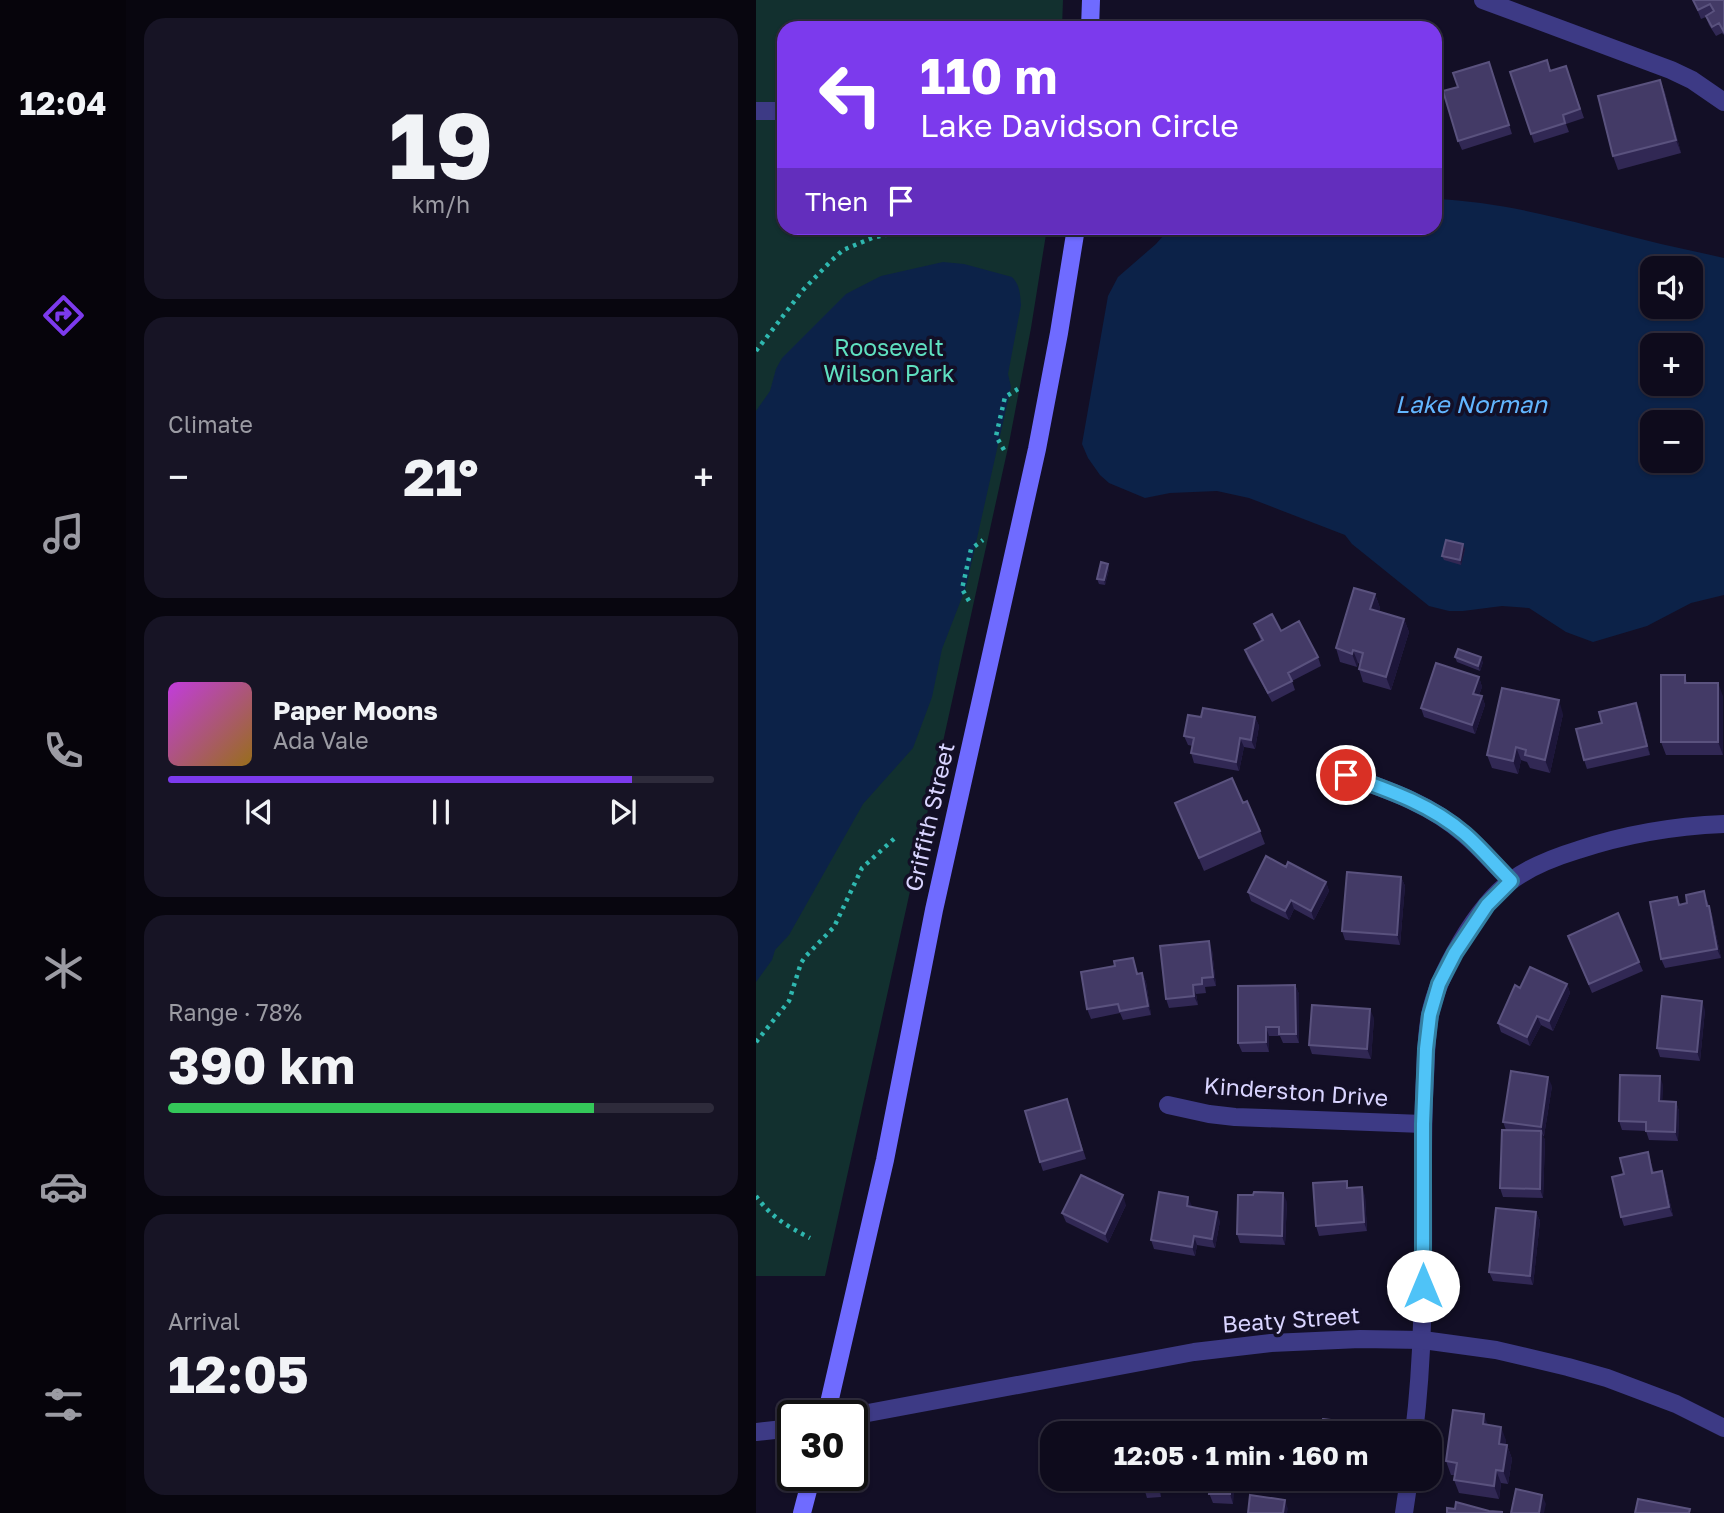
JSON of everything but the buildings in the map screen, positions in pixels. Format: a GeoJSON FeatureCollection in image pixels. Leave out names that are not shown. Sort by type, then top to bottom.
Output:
{"type":"FeatureCollection","features":[{"type":"Feature","properties":{"kind":"main road"},"geometry":{"type":"LineString","coordinates":[[1090,21],[1091,0]]}},
{"type":"Feature","properties":{"kind":"main road","name":"Griffith Street"},"geometry":{"type":"LineString","coordinates":[[830,1400],[885,1160],[934,909],[1037,449],[1075,235]]}},
{"type":"Feature","properties":{"kind":"main road"},"geometry":{"type":"LineString","coordinates":[[802,1513],[808,1491]]}},
{"type":"Feature","properties":{"kind":"street"},"geometry":{"type":"LineString","coordinates":[[1483,0],[1671,70],[1692,80],[1724,102]]}},
{"type":"Feature","properties":{"kind":"street"},"geometry":{"type":"LineString","coordinates":[[756,111],[777,111]]}},
{"type":"Feature","properties":{"kind":"street"},"geometry":{"type":"LineString","coordinates":[[1346,775],[1413,800],[1440,815],[1465,834],[1511,881]]}},
{"type":"Feature","properties":{"kind":"street"},"geometry":{"type":"LineString","coordinates":[[1416,1421],[1423,1340],[1423,1124],[1426,1049],[1430,1015],[1439,984],[1455,953],[1487,905],[1511,881],[1535,867],[1610,839],[1649,831],[1724,824]]}},
{"type":"Feature","properties":{"kind":"street","name":"Kinderston Drive"},"geometry":{"type":"LineString","coordinates":[[1168,1105],[1235,1117],[1423,1124]]}},
{"type":"Feature","properties":{"kind":"street","name":"Beaty Street"},"geometry":{"type":"LineString","coordinates":[[868,1413],[1194,1352],[1284,1342],[1423,1340],[1496,1350],[1607,1378],[1676,1404],[1724,1428]]}},
{"type":"Feature","properties":{"kind":"street"},"geometry":{"type":"LineString","coordinates":[[756,1432],[777,1430]]}},
{"type":"Feature","properties":{"kind":"street"},"geometry":{"type":"LineString","coordinates":[[1404,1513],[1407,1491]]}},
{"type":"Feature","properties":{"kind":"path"},"geometry":{"type":"LineString","coordinates":[[756,351],[803,290],[843,250],[885,235]]}},
{"type":"Feature","properties":{"kind":"path"},"geometry":{"type":"LineString","coordinates":[[1004,450],[996,436],[1005,397],[1017,389]]}},
{"type":"Feature","properties":{"kind":"path"},"geometry":{"type":"LineString","coordinates":[[969,601],[962,589],[971,550],[983,540]]}},
{"type":"Feature","properties":{"kind":"path"},"geometry":{"type":"LineString","coordinates":[[756,1042],[789,1001],[801,963],[834,927],[862,868],[896,837]]}},
{"type":"Feature","properties":{"kind":"path"},"geometry":{"type":"LineString","coordinates":[[756,1196],[782,1224],[810,1238]]}},
{"type":"Feature","properties":{"kind":"green space","name":"Roosevelt Wilson Park"},"geometry":{"type":"Polygon","coordinates":[[[756,0],[1063,0],[1062,21],[777,21],[777,235],[1046,235],[1009,443],[825,1276],[756,1276],[756,0]]]}},
{"type":"Feature","properties":{"kind":"water","name":"Lake Norman"},"geometry":{"type":"Polygon","coordinates":[[[1442,199],[1492,205],[1549,216],[1724,258],[1724,595],[1691,603],[1647,626],[1593,642],[1566,632],[1529,608],[1502,606],[1449,611],[1429,606],[1352,544],[1345,535],[1249,498],[1217,491],[1170,493],[1145,498],[1109,483],[1088,458],[1082,444],[1108,296],[1118,277],[1164,235],[1442,235],[1442,199]]]}},
{"type":"Feature","properties":{"kind":"water"},"geometry":{"type":"Polygon","coordinates":[[[943,262],[964,264],[1012,277],[1018,286],[1021,305],[1008,374],[1011,387],[966,587],[942,649],[932,697],[913,748],[863,804],[789,935],[775,950],[772,960],[756,982],[756,411],[770,391],[782,358],[846,294],[881,276],[943,262]]]}},
{"type":"Feature","properties":{"kind":"route"},"geometry":{"type":"LineString","coordinates":[[1346,775],[1413,800],[1440,815],[1465,834],[1511,881],[1487,905],[1455,953],[1439,984],[1430,1015],[1423,1124],[1423,1286]]}}]}
